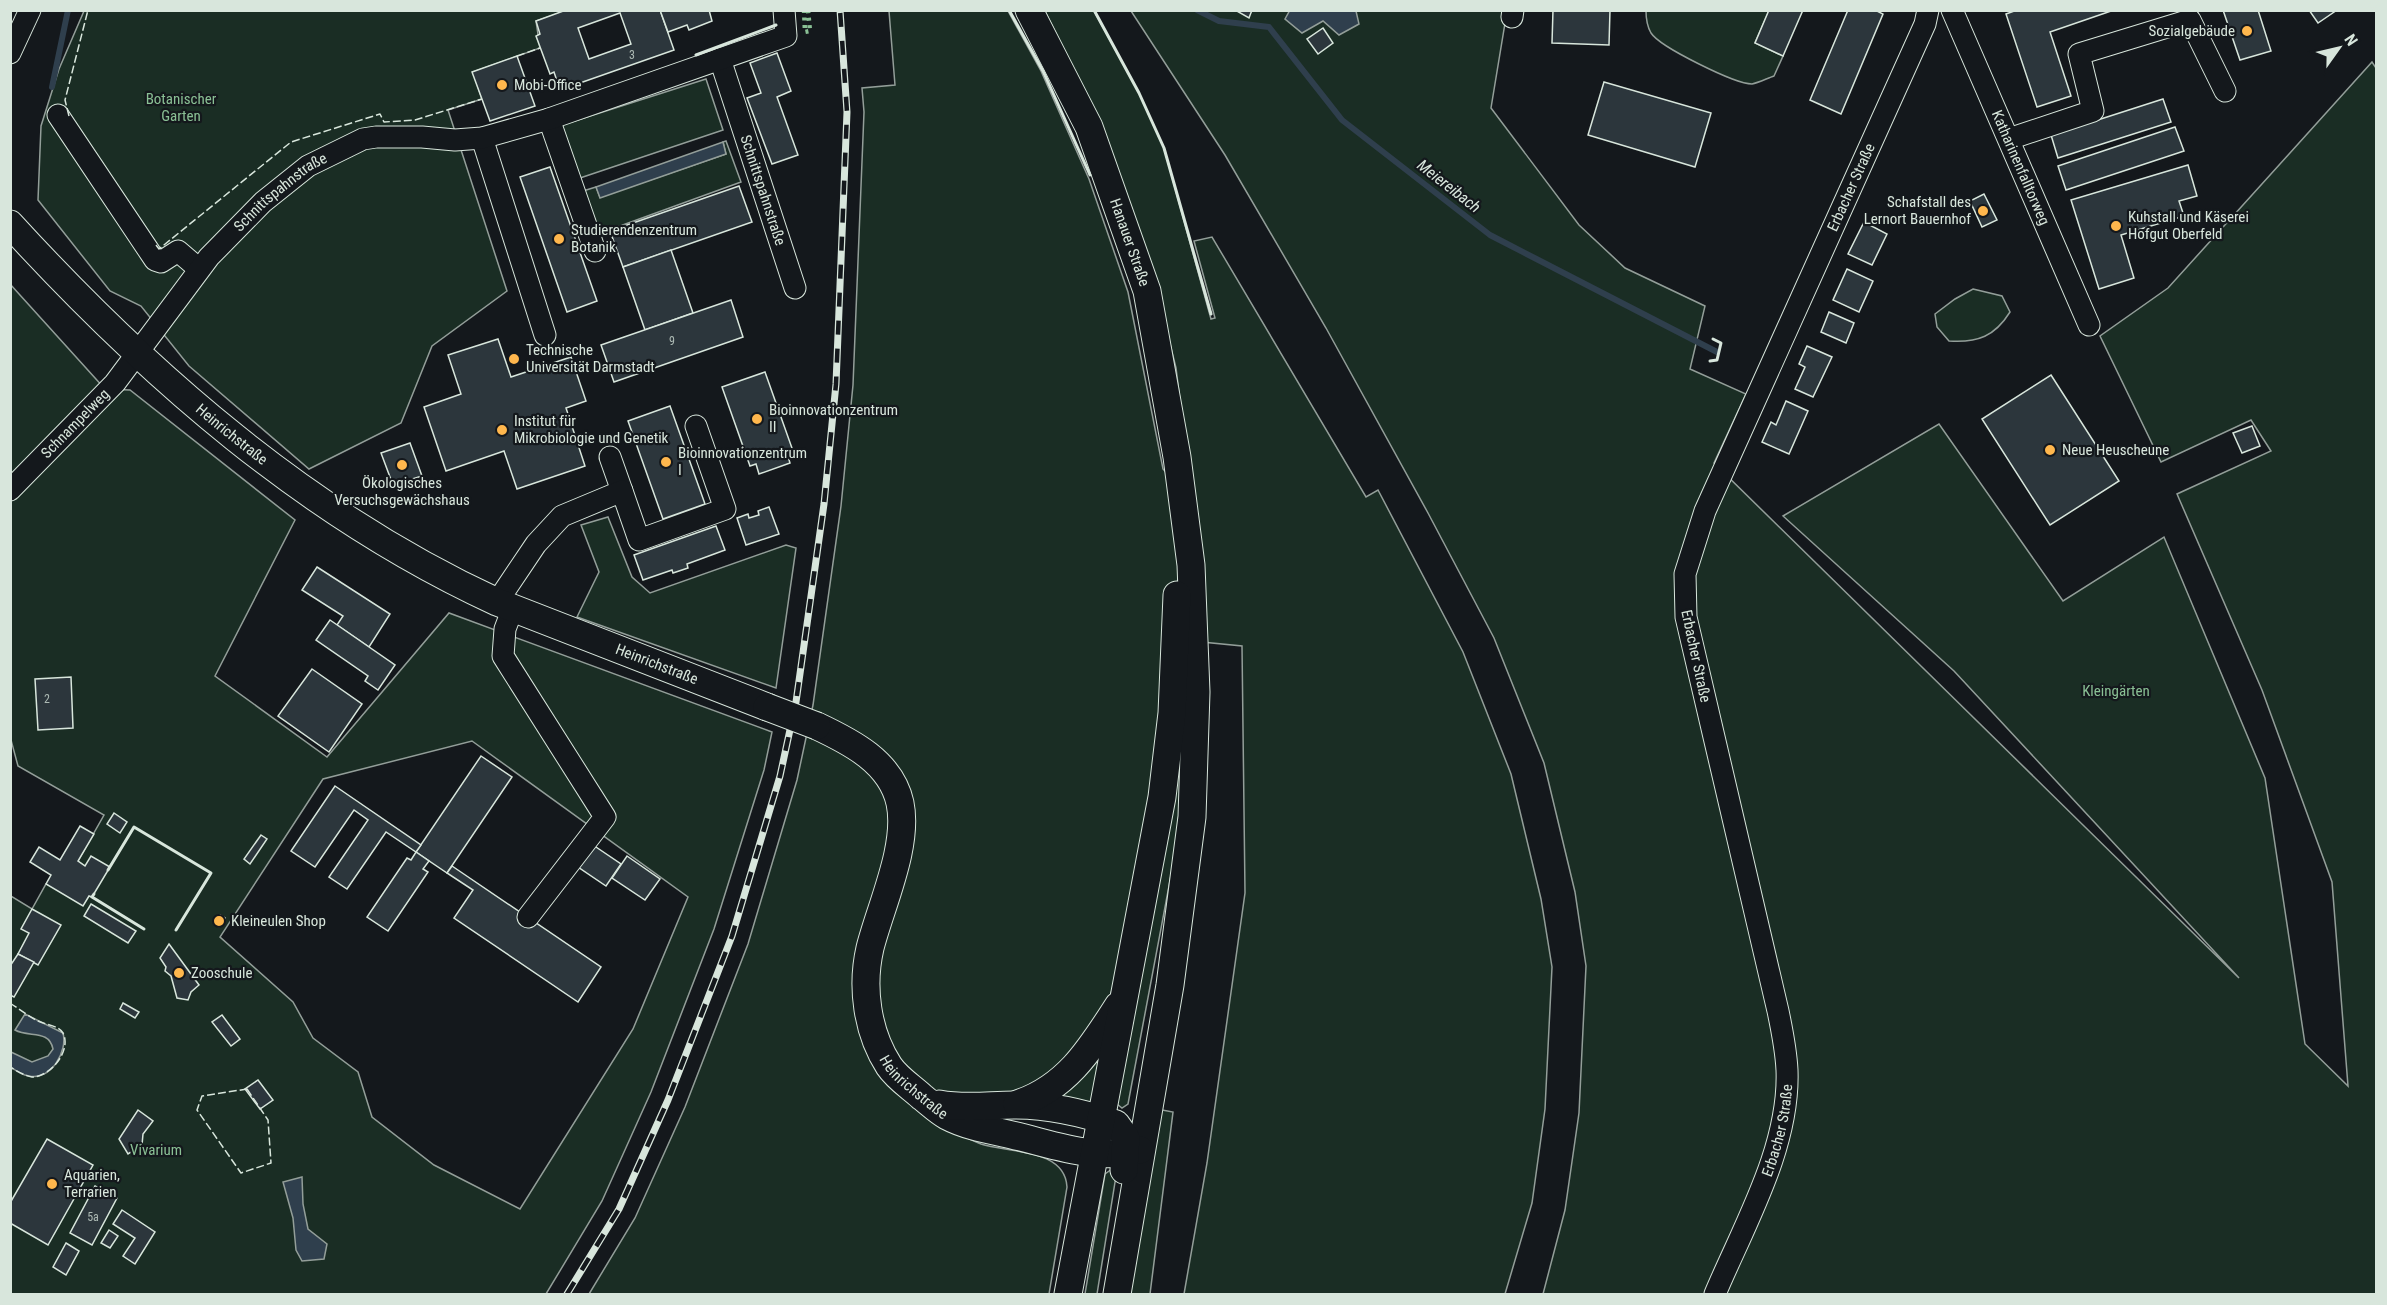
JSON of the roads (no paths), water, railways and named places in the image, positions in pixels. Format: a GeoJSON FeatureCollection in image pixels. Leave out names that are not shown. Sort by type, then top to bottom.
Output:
{"type":"FeatureCollection","features":[{"type":"Feature","properties":{"kind":"main road","name":"Hanauer Straße"},"geometry":{"type":"LineString","coordinates":[[1029,10],[1089,127],[1147,291],[1181,489]]}},
{"type":"Feature","properties":{"kind":"main road","name":"Heinrichstraße"},"geometry":{"type":"LineString","coordinates":[[10,224],[137,355],[323,504],[429,567],[505,605],[817,726],[843,738],[875,760],[895,788],[900,802],[900,843],[867,962],[866,997],[875,1038],[890,1067],[939,1111],[962,1123],[1094,1155],[1133,1152]]}},
{"type":"Feature","properties":{"kind":"main road"},"geometry":{"type":"LineString","coordinates":[[1068,1294],[1162,796],[1172,713],[1181,489]]}},
{"type":"Feature","properties":{"kind":"main road"},"geometry":{"type":"LineString","coordinates":[[1103,1294],[1172,974],[1192,817],[1196,702],[1195,633],[1191,565],[1181,489]]}},
{"type":"Feature","properties":{"kind":"main road"},"geometry":{"type":"LineString","coordinates":[[1015,1105],[1050,1090],[1076,1068],[1120,1003],[1128,980]]}},
{"type":"Feature","properties":{"kind":"main road"},"geometry":{"type":"LineString","coordinates":[[922,1096],[948,1106],[972,1108],[1015,1105],[1049,1108],[1116,1124],[1133,1152],[1117,1294]]}},
{"type":"Feature","properties":{"kind":"street"},"geometry":{"type":"LineString","coordinates":[[11,50],[30,10]]}},
{"type":"Feature","properties":{"kind":"street","name":"Schnittspahnstraße"},"geometry":{"type":"LineString","coordinates":[[137,355],[199,269],[263,202],[308,166],[363,139],[396,136],[455,140],[482,138],[549,119],[786,36],[784,10]]}},
{"type":"Feature","properties":{"kind":"street","name":"Erbacher Straße"},"geometry":{"type":"LineString","coordinates":[[1715,1294],[1773,1152],[1786,1098],[1787,1070],[1778,1011],[1686,617],[1685,574],[1715,485],[1925,24],[1928,10]]}},
{"type":"Feature","properties":{"kind":"street","name":"Katharinenfalltorweg"},"geometry":{"type":"LineString","coordinates":[[1952,10],[2089,325]]}},
{"type":"Feature","properties":{"kind":"street"},"geometry":{"type":"LineString","coordinates":[[2009,139],[2093,111],[2079,54],[2190,20],[2225,91]]}},
{"type":"Feature","properties":{"kind":"street","name":"Schnittspahnstraße"},"geometry":{"type":"LineString","coordinates":[[720,59],[795,288]]}},
{"type":"Feature","properties":{"kind":"street"},"geometry":{"type":"LineString","coordinates":[[58,116],[155,260],[161,262],[178,251],[199,269]]}},
{"type":"Feature","properties":{"kind":"street"},"geometry":{"type":"LineString","coordinates":[[549,119],[595,251]]}},
{"type":"Feature","properties":{"kind":"street"},"geometry":{"type":"LineString","coordinates":[[482,138],[545,335]]}},
{"type":"Feature","properties":{"kind":"street","name":"Schnampelweg"},"geometry":{"type":"LineString","coordinates":[[10,490],[115,383],[137,355]]}},
{"type":"Feature","properties":{"kind":"street"},"geometry":{"type":"LineString","coordinates":[[610,457],[639,540],[725,508],[696,426]]}},
{"type":"Feature","properties":{"kind":"street"},"geometry":{"type":"LineString","coordinates":[[528,917],[604,817],[503,656],[505,605],[536,544],[562,516],[622,491]]}},
{"type":"Feature","properties":{"kind":"water"},"geometry":{"type":"Polygon","coordinates":[[[1290,10],[1356,11],[1359,24],[1339,35],[1323,21],[1302,33],[1285,19],[1290,10]]]}},
{"type":"Feature","properties":{"kind":"water"},"geometry":{"type":"Polygon","coordinates":[[[723,142],[726,154],[600,198],[596,187],[723,142]]]}},
{"type":"Feature","properties":{"kind":"water"},"geometry":{"type":"Polygon","coordinates":[[[25,1014],[63,1033],[63,1048],[56,1063],[44,1074],[37,1076],[24,1075],[11,1067],[11,1052],[32,1062],[48,1056],[53,1049],[51,1043],[43,1036],[15,1030],[25,1014]]]}},
{"type":"Feature","properties":{"kind":"water"},"geometry":{"type":"Polygon","coordinates":[[[302,1177],[303,1204],[308,1229],[327,1244],[324,1259],[302,1261],[296,1250],[293,1218],[283,1182],[302,1177]]]}},
{"type":"Feature","properties":{"kind":"waterway"},"geometry":{"type":"LineString","coordinates":[[52,87],[68,10]]}},
{"type":"Feature","properties":{"kind":"waterway","name":"Meiereibach"},"geometry":{"type":"LineString","coordinates":[[1197,10],[1219,21],[1269,27],[1342,120],[1490,235],[1717,352]]}},
{"type":"Feature","properties":{"kind":"railway"},"geometry":{"type":"LineString","coordinates":[[567,1294],[619,1209],[668,1100],[732,936],[780,776],[796,702],[824,504],[836,384],[847,112],[840,10]]}},
{"type":"Feature","properties":{"kind":"place","name":"Sozialgebäude"},"geometry":{"type":"Point","coordinates":[2247,31]}},
{"type":"Feature","properties":{"kind":"place","name":"Mobi-Office"},"geometry":{"type":"Point","coordinates":[502,85]}},
{"type":"Feature","properties":{"kind":"place","name":"Schafstall des Lernort Bauernhof"},"geometry":{"type":"Point","coordinates":[1983,211]}},
{"type":"Feature","properties":{"kind":"place","name":"Kuhstall und Käserei Hofgut Oberfeld"},"geometry":{"type":"Point","coordinates":[2116,226]}},
{"type":"Feature","properties":{"kind":"place","name":"Studierendenzentrum Botanik"},"geometry":{"type":"Point","coordinates":[559,239]}},
{"type":"Feature","properties":{"kind":"place","name":"Technische Universität Darmstadt"},"geometry":{"type":"Point","coordinates":[514,359]}},
{"type":"Feature","properties":{"kind":"place","name":"Bioinnovationzentrum II"},"geometry":{"type":"Point","coordinates":[757,419]}},
{"type":"Feature","properties":{"kind":"place","name":"Institut für Mikrobiologie und Genetik"},"geometry":{"type":"Point","coordinates":[502,430]}},
{"type":"Feature","properties":{"kind":"place","name":"Neue Heuscheune"},"geometry":{"type":"Point","coordinates":[2050,450]}},
{"type":"Feature","properties":{"kind":"place","name":"Bioinnovationzentrum I"},"geometry":{"type":"Point","coordinates":[666,462]}},
{"type":"Feature","properties":{"kind":"place","name":"Ökologisches Versuchsgewächshaus"},"geometry":{"type":"Point","coordinates":[402,465]}},
{"type":"Feature","properties":{"kind":"place","name":"Kleineulen Shop"},"geometry":{"type":"Point","coordinates":[219,921]}},
{"type":"Feature","properties":{"kind":"place","name":"Zooschule"},"geometry":{"type":"Point","coordinates":[179,973]}},
{"type":"Feature","properties":{"kind":"place","name":"Aquarien, Terrarien"},"geometry":{"type":"Point","coordinates":[52,1184]}},
{"type":"Feature","properties":{"kind":"park label","name":"Botanischer Garten"},"geometry":{"type":"Point","coordinates":[181,108]}},
{"type":"Feature","properties":{"kind":"park label","name":"Kleingärten"},"geometry":{"type":"Point","coordinates":[2116,691]}},
{"type":"Feature","properties":{"kind":"park label","name":"Vivarium"},"geometry":{"type":"Point","coordinates":[156,1150]}}]}
